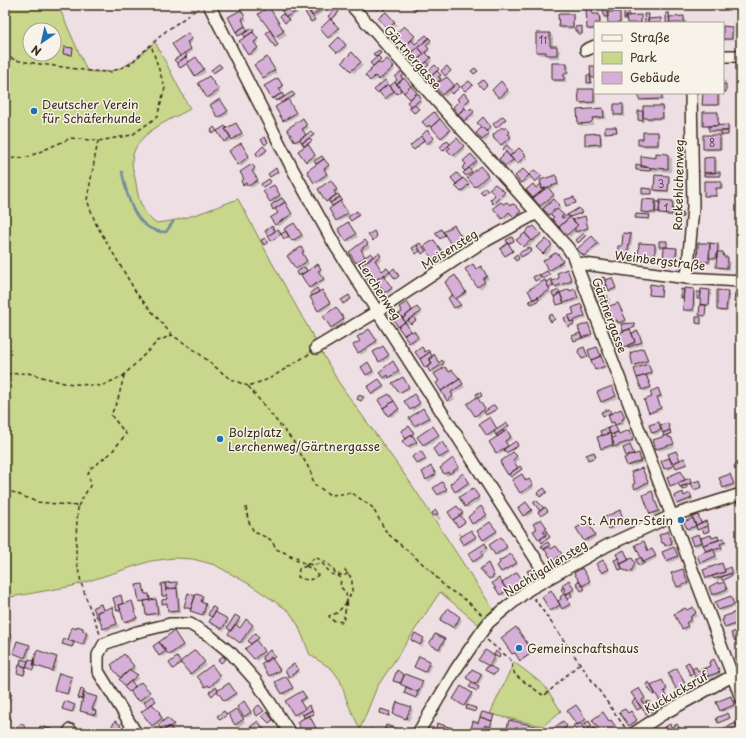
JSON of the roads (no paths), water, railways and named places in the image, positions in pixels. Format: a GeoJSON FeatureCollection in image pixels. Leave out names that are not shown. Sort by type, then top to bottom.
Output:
{"type":"FeatureCollection","features":[{"type":"Feature","properties":{"kind":"street","name":"Lerchenweg"},"geometry":{"type":"LineString","coordinates":[[209,5],[293,170],[336,247],[548,578]]}},
{"type":"Feature","properties":{"kind":"street","name":"Gärtnergasse"},"geometry":{"type":"LineString","coordinates":[[350,5],[568,248],[577,263],[671,516],[741,698]]}},
{"type":"Feature","properties":{"kind":"street"},"geometry":{"type":"LineString","coordinates":[[724,56],[741,56]]}},
{"type":"Feature","properties":{"kind":"street","name":"Rotkehlchenweg"},"geometry":{"type":"LineString","coordinates":[[687,278],[693,207],[691,94]]}},
{"type":"Feature","properties":{"kind":"street","name":"Meisensteg"},"geometry":{"type":"LineString","coordinates":[[316,348],[378,311],[478,245],[537,213]]}},
{"type":"Feature","properties":{"kind":"street","name":"Weinbergstraße"},"geometry":{"type":"LineString","coordinates":[[577,263],[687,278],[741,281]]}},
{"type":"Feature","properties":{"kind":"street","name":"Nachtigallensteg"},"geometry":{"type":"LineString","coordinates":[[418,733],[456,669],[489,622],[528,590],[608,545],[671,516],[741,494]]}},
{"type":"Feature","properties":{"kind":"street"},"geometry":{"type":"LineString","coordinates":[[136,733],[98,671],[98,655],[104,644],[137,632],[170,624],[190,624],[210,636],[232,654],[256,681],[290,733]]}},
{"type":"Feature","properties":{"kind":"street","name":"Kuckucksruf"},"geometry":{"type":"LineString","coordinates":[[634,733],[663,714],[732,676]]}},
{"type":"Feature","properties":{"kind":"waterway"},"geometry":{"type":"LineString","coordinates":[[122,172],[130,202],[140,220],[155,230],[166,232],[173,222]]}},
{"type":"Feature","properties":{"kind":"place","name":"Deutscher Verein für Schäferhunde"},"geometry":{"type":"Point","coordinates":[34,111]}},
{"type":"Feature","properties":{"kind":"place","name":"Bolzplatz Lerchenweg/Gärtnergasse"},"geometry":{"type":"Point","coordinates":[220,439]}},
{"type":"Feature","properties":{"kind":"place","name":"St. Annen-Stein"},"geometry":{"type":"Point","coordinates":[681,520]}},
{"type":"Feature","properties":{"kind":"place","name":"Gemeinschaftshaus"},"geometry":{"type":"Point","coordinates":[519,648]}}]}
